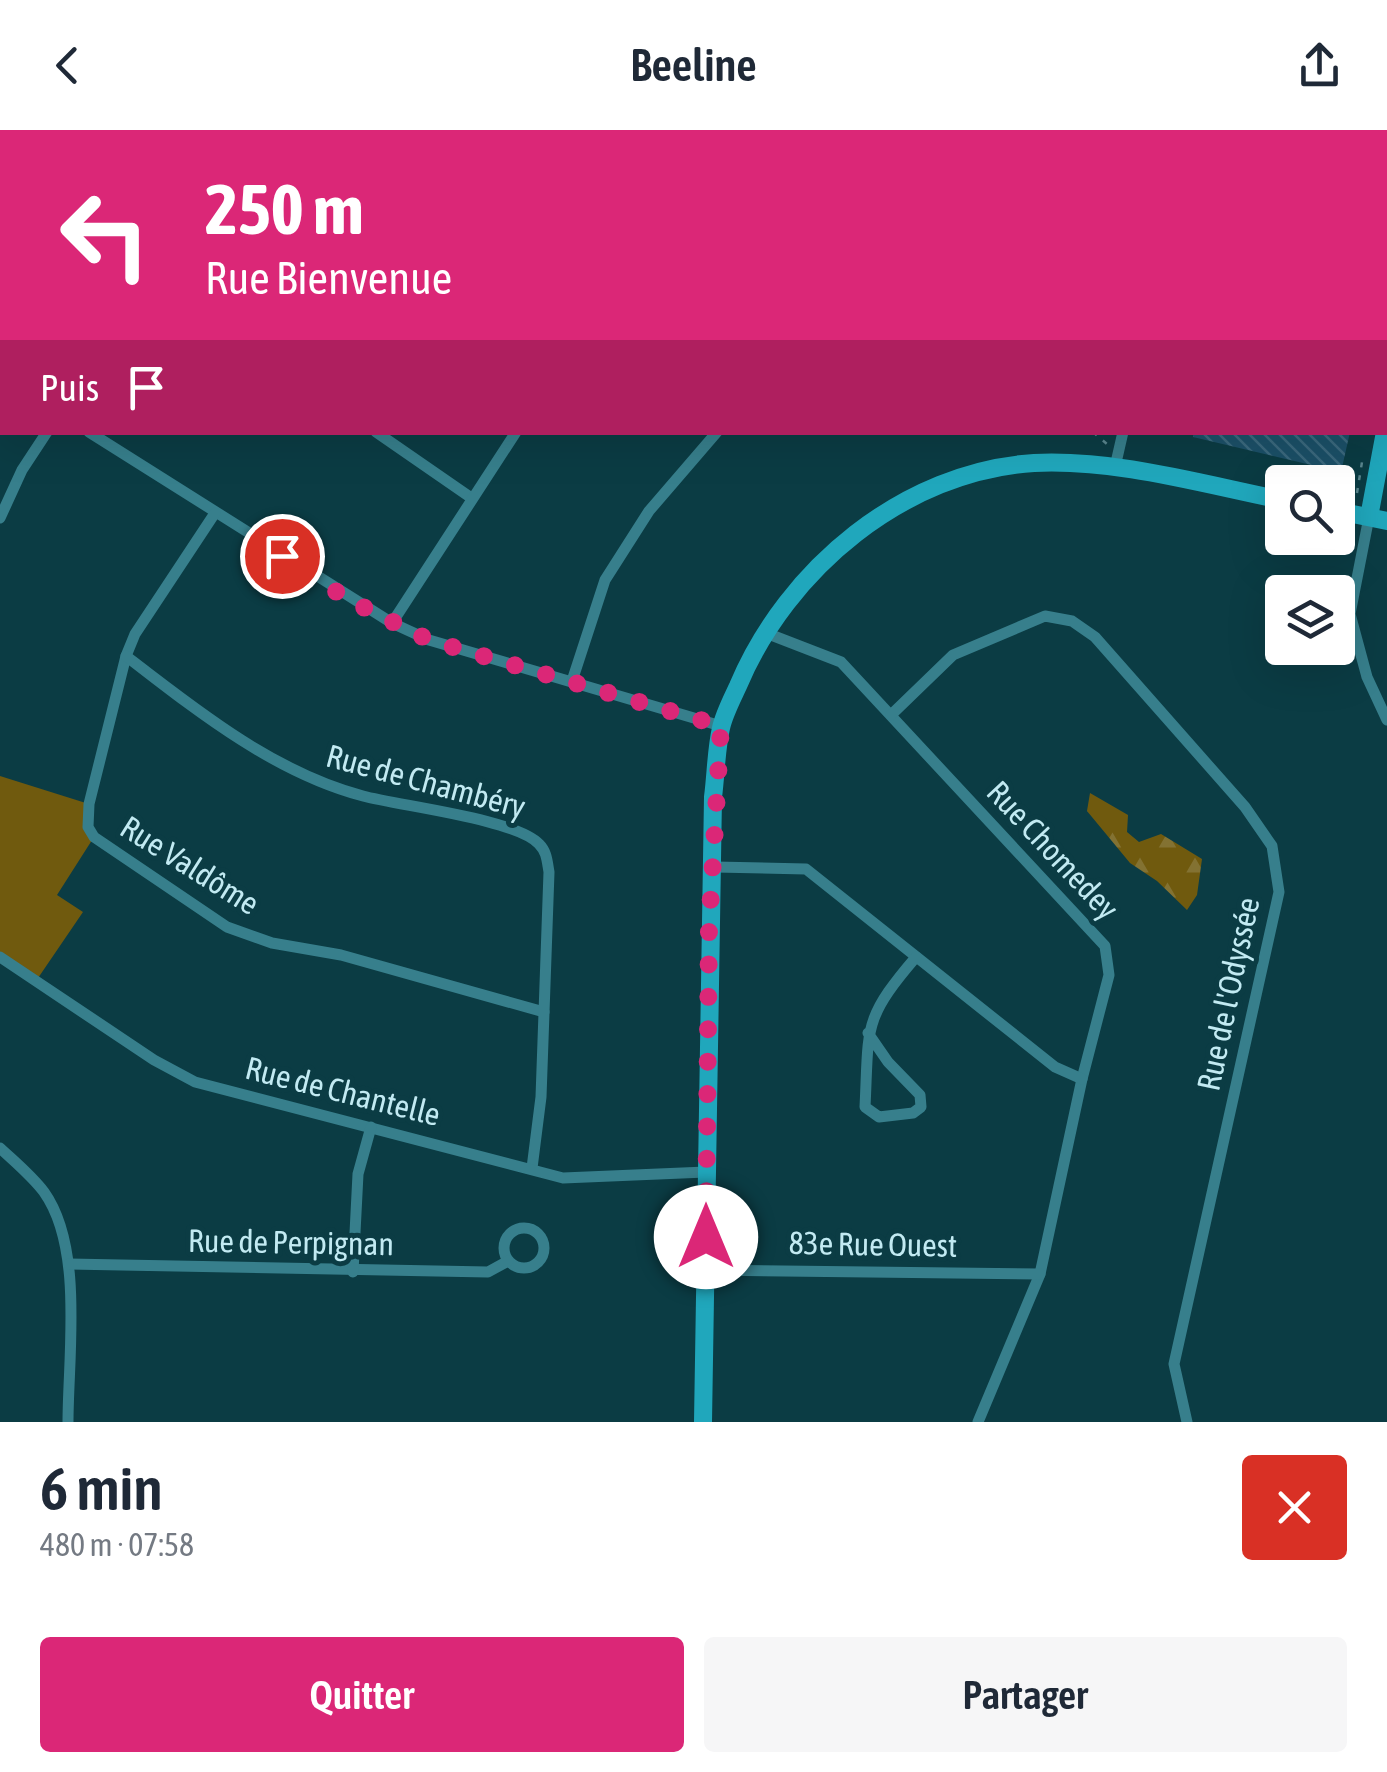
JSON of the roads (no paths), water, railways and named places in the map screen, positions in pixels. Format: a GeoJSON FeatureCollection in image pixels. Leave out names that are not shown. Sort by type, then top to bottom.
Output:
{"type":"FeatureCollection","features":[{"type":"Feature","properties":{"kind":"street"},"geometry":{"type":"LineString","coordinates":[[0,518],[22,470],[45,435]]}},
{"type":"Feature","properties":{"kind":"street"},"geometry":{"type":"LineString","coordinates":[[93,435],[392,623],[429,640],[721,726]]}},
{"type":"Feature","properties":{"kind":"street"},"geometry":{"type":"LineString","coordinates":[[380,435],[470,497]]}},
{"type":"Feature","properties":{"kind":"street"},"geometry":{"type":"LineString","coordinates":[[392,623],[470,497],[514,435]]}},
{"type":"Feature","properties":{"kind":"street"},"geometry":{"type":"LineString","coordinates":[[572,680],[605,580],[649,510],[715,435]]}},
{"type":"Feature","properties":{"kind":"street"},"geometry":{"type":"LineString","coordinates":[[1117,460],[1122,435]]}},
{"type":"Feature","properties":{"kind":"street"},"geometry":{"type":"LineString","coordinates":[[1385,435],[1378,519],[1350,614],[1366,676],[1387,720]]}},
{"type":"Feature","properties":{"kind":"street"},"geometry":{"type":"LineString","coordinates":[[703,1422],[709,928],[716,867],[714,796],[721,726],[766,633],[821,561],[871,522],[923,493],[982,472],[1031,464],[1117,460],[1265,496]]}},
{"type":"Feature","properties":{"kind":"street","name":"Rue Valdôme"},"geometry":{"type":"LineString","coordinates":[[214,513],[135,634],[126,656],[89,804],[88,826],[104,846],[228,927],[272,943],[340,955],[544,1012]]}},
{"type":"Feature","properties":{"kind":"street","name":"Rue de l'Odyssée"},"geometry":{"type":"LineString","coordinates":[[891,715],[954,655],[1045,616],[1072,622],[1095,637],[1245,808],[1272,846],[1280,892],[1174,1364],[1186,1422]]}},
{"type":"Feature","properties":{"kind":"street","name":"Rue Chomedey"},"geometry":{"type":"LineString","coordinates":[[766,633],[841,662],[1105,946],[1110,975],[1082,1078],[1040,1274],[978,1422]]}},
{"type":"Feature","properties":{"kind":"street","name":"Rue de Chambéry"},"geometry":{"type":"LineString","coordinates":[[126,656],[298,774],[360,796],[506,827],[537,841],[546,852],[549,872],[544,1012],[532,1168]]}},
{"type":"Feature","properties":{"kind":"street"},"geometry":{"type":"LineString","coordinates":[[716,867],[806,868],[1055,1066],[1082,1078]]}},
{"type":"Feature","properties":{"kind":"street","name":"Rue de Chantelle"},"geometry":{"type":"LineString","coordinates":[[0,957],[154,1060],[194,1082],[564,1178],[706,1172]]}},
{"type":"Feature","properties":{"kind":"street"},"geometry":{"type":"LineString","coordinates":[[868,1033],[888,1062],[920,1095],[921,1106],[913,1114],[880,1118],[865,1107],[868,1033],[880,999],[916,958]]}},
{"type":"Feature","properties":{"kind":"street"},"geometry":{"type":"LineString","coordinates":[[354,1272],[358,1174],[371,1127]]}},
{"type":"Feature","properties":{"kind":"street"},"geometry":{"type":"LineString","coordinates":[[0,1148],[45,1194],[60,1226],[69,1264],[68,1422]]}},
{"type":"Feature","properties":{"kind":"street","name":"Rue de Perpignan"},"geometry":{"type":"LineString","coordinates":[[69,1264],[488,1272],[508,1261]]}},
{"type":"Feature","properties":{"kind":"street","name":"83e Rue Ouest"},"geometry":{"type":"LineString","coordinates":[[706,1270],[1040,1274]]}}]}
